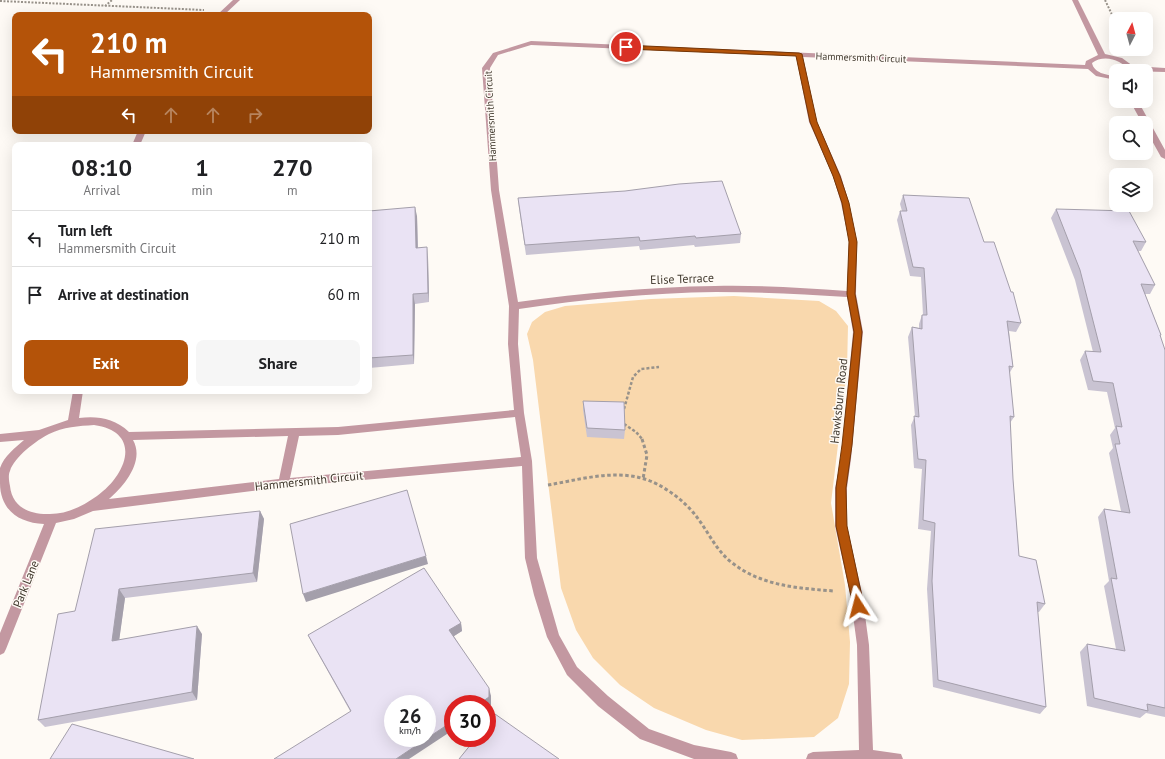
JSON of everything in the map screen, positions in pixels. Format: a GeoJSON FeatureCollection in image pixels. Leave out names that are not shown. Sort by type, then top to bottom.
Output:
{"type":"FeatureCollection","features":[{"type":"Feature","properties":{"kind":"street"},"geometry":{"type":"LineString","coordinates":[[223,12],[237,0]]}},
{"type":"Feature","properties":{"kind":"street"},"geometry":{"type":"LineString","coordinates":[[1075,0],[1103,57]]}},
{"type":"Feature","properties":{"kind":"street","name":"Hammersmith Circuit"},"geometry":{"type":"LineString","coordinates":[[731,759],[694,752],[645,734],[603,701],[572,671],[553,637],[540,595],[531,558],[527,461],[519,413],[513,344],[514,306],[495,190],[486,68],[495,54],[531,43],[1089,66]]}},
{"type":"Feature","properties":{"kind":"street","name":"Hawksburn Road"},"geometry":{"type":"LineString","coordinates":[[799,54],[813,122],[837,176],[846,203],[853,242],[851,294],[858,332],[847,445],[841,488],[841,526],[856,593],[863,645],[866,756]]}},
{"type":"Feature","properties":{"kind":"street"},"geometry":{"type":"LineString","coordinates":[[1109,77],[1101,75],[1089,66],[1090,60],[1103,57],[1118,59],[1125,64]]}},
{"type":"Feature","properties":{"kind":"street"},"geometry":{"type":"LineString","coordinates":[[1153,70],[1165,70]]}},
{"type":"Feature","properties":{"kind":"street"},"geometry":{"type":"LineString","coordinates":[[1153,136],[1165,157]]}},
{"type":"Feature","properties":{"kind":"street","name":"Elise Terrace"},"geometry":{"type":"LineString","coordinates":[[514,306],[568,298],[636,293],[744,289],[851,294]]}},
{"type":"Feature","properties":{"kind":"street"},"geometry":{"type":"LineString","coordinates":[[73,422],[78,394]]}},
{"type":"Feature","properties":{"kind":"street"},"geometry":{"type":"LineString","coordinates":[[126,436],[338,431],[519,413]]}},
{"type":"Feature","properties":{"kind":"street"},"geometry":{"type":"LineString","coordinates":[[0,438],[40,434],[73,422],[94,420],[112,425],[126,436],[132,450],[128,469],[118,486],[92,506],[69,516],[52,519],[30,519],[17,514],[2,502],[0,489],[3,472],[14,455],[40,434]]}},
{"type":"Feature","properties":{"kind":"street"},"geometry":{"type":"LineString","coordinates":[[284,483],[294,432]]}},
{"type":"Feature","properties":{"kind":"street","name":"Hammersmith Circuit"},"geometry":{"type":"LineString","coordinates":[[92,506],[284,483],[527,461]]}},
{"type":"Feature","properties":{"kind":"street","name":"Park Lane"},"geometry":{"type":"LineString","coordinates":[[0,649],[52,519]]}},
{"type":"Feature","properties":{"kind":"street"},"geometry":{"type":"LineString","coordinates":[[813,759],[866,756],[896,759]]}},
{"type":"Feature","properties":{"kind":"path"},"geometry":{"type":"LineString","coordinates":[[0,0],[207,11]]}},
{"type":"Feature","properties":{"kind":"path"},"geometry":{"type":"LineString","coordinates":[[104,6],[112,0]]}},
{"type":"Feature","properties":{"kind":"path"},"geometry":{"type":"LineString","coordinates":[[1105,0],[1111,12]]}},
{"type":"Feature","properties":{"kind":"path"},"geometry":{"type":"LineString","coordinates":[[624,411],[633,377],[641,369],[659,367]]}},
{"type":"Feature","properties":{"kind":"path"},"geometry":{"type":"LineString","coordinates":[[624,418],[624,425],[638,432],[648,455],[647,467],[643,479]]}},
{"type":"Feature","properties":{"kind":"path"},"geometry":{"type":"LineString","coordinates":[[528,488],[608,476],[643,479],[677,498],[695,514],[716,545],[730,561],[763,581],[782,587],[856,593]]}},
{"type":"Feature","properties":{"kind":"shaded area"},"geometry":{"type":"Polygon","coordinates":[[[734,296],[819,301],[836,311],[848,326],[847,370],[831,503],[845,585],[850,642],[849,684],[838,718],[814,737],[742,740],[706,730],[654,708],[620,685],[593,658],[576,630],[561,588],[533,360],[527,334],[532,322],[545,312],[565,306],[651,299],[734,296]]]}},
{"type":"Feature","properties":{"kind":"building"},"geometry":{"type":"Polygon","coordinates":[[[722,181],[741,234],[640,241],[639,237],[525,245],[518,198],[625,191],[679,184],[722,181]]]}},
{"type":"Feature","properties":{"kind":"building"},"geometry":{"type":"Polygon","coordinates":[[[903,195],[969,198],[984,242],[994,242],[1011,292],[1013,292],[1021,323],[1007,321],[1013,367],[1009,366],[1014,417],[1010,416],[1019,556],[1036,560],[1045,604],[1037,602],[1046,707],[938,680],[932,581],[935,523],[923,520],[926,460],[918,459],[914,416],[919,417],[912,327],[922,329],[922,315],[927,315],[924,268],[913,267],[900,211],[907,211],[903,195]]]}},
{"type":"Feature","properties":{"kind":"building"},"geometry":{"type":"Polygon","coordinates":[[[415,207],[416,248],[427,247],[428,293],[413,294],[413,355],[372,358],[372,211],[415,207]]]}},
{"type":"Feature","properties":{"kind":"building"},"geometry":{"type":"Polygon","coordinates":[[[1056,209],[1130,212],[1146,242],[1133,241],[1155,285],[1141,284],[1161,335],[1165,350],[1165,708],[1147,704],[1148,711],[1094,698],[1087,644],[1125,651],[1111,578],[1117,579],[1104,509],[1130,513],[1115,444],[1120,444],[1116,426],[1122,427],[1113,383],[1093,381],[1085,351],[1101,352],[1080,270],[1056,209]]]}},
{"type":"Feature","properties":{"kind":"building"},"geometry":{"type":"Polygon","coordinates":[[[583,401],[624,402],[625,430],[587,428],[583,401]]]}},
{"type":"Feature","properties":{"kind":"building"},"geometry":{"type":"Polygon","coordinates":[[[407,490],[426,556],[303,594],[290,524],[407,490]]]}},
{"type":"Feature","properties":{"kind":"building"},"geometry":{"type":"Polygon","coordinates":[[[260,511],[253,573],[119,589],[112,641],[197,626],[192,692],[38,720],[58,614],[75,611],[95,529],[260,511]]]}},
{"type":"Feature","properties":{"kind":"building"},"geometry":{"type":"Polygon","coordinates":[[[424,568],[461,623],[449,630],[489,688],[489,695],[444,695],[444,727],[436,732],[436,695],[384,695],[384,747],[414,747],[396,759],[274,759],[351,711],[308,635],[424,568]]]}},
{"type":"Feature","properties":{"kind":"building"},"geometry":{"type":"Polygon","coordinates":[[[496,715],[559,759],[459,759],[469,747],[496,747],[496,715]]]}},
{"type":"Feature","properties":{"kind":"building"},"geometry":{"type":"Polygon","coordinates":[[[72,724],[194,759],[50,759],[72,724]]]}},
{"type":"Feature","properties":{"kind":"route"},"geometry":{"type":"LineString","coordinates":[[626,47],[799,54],[813,122],[837,176],[846,203],[853,242],[851,294],[858,332],[846,459],[841,488],[841,526],[858,606]]}}]}
